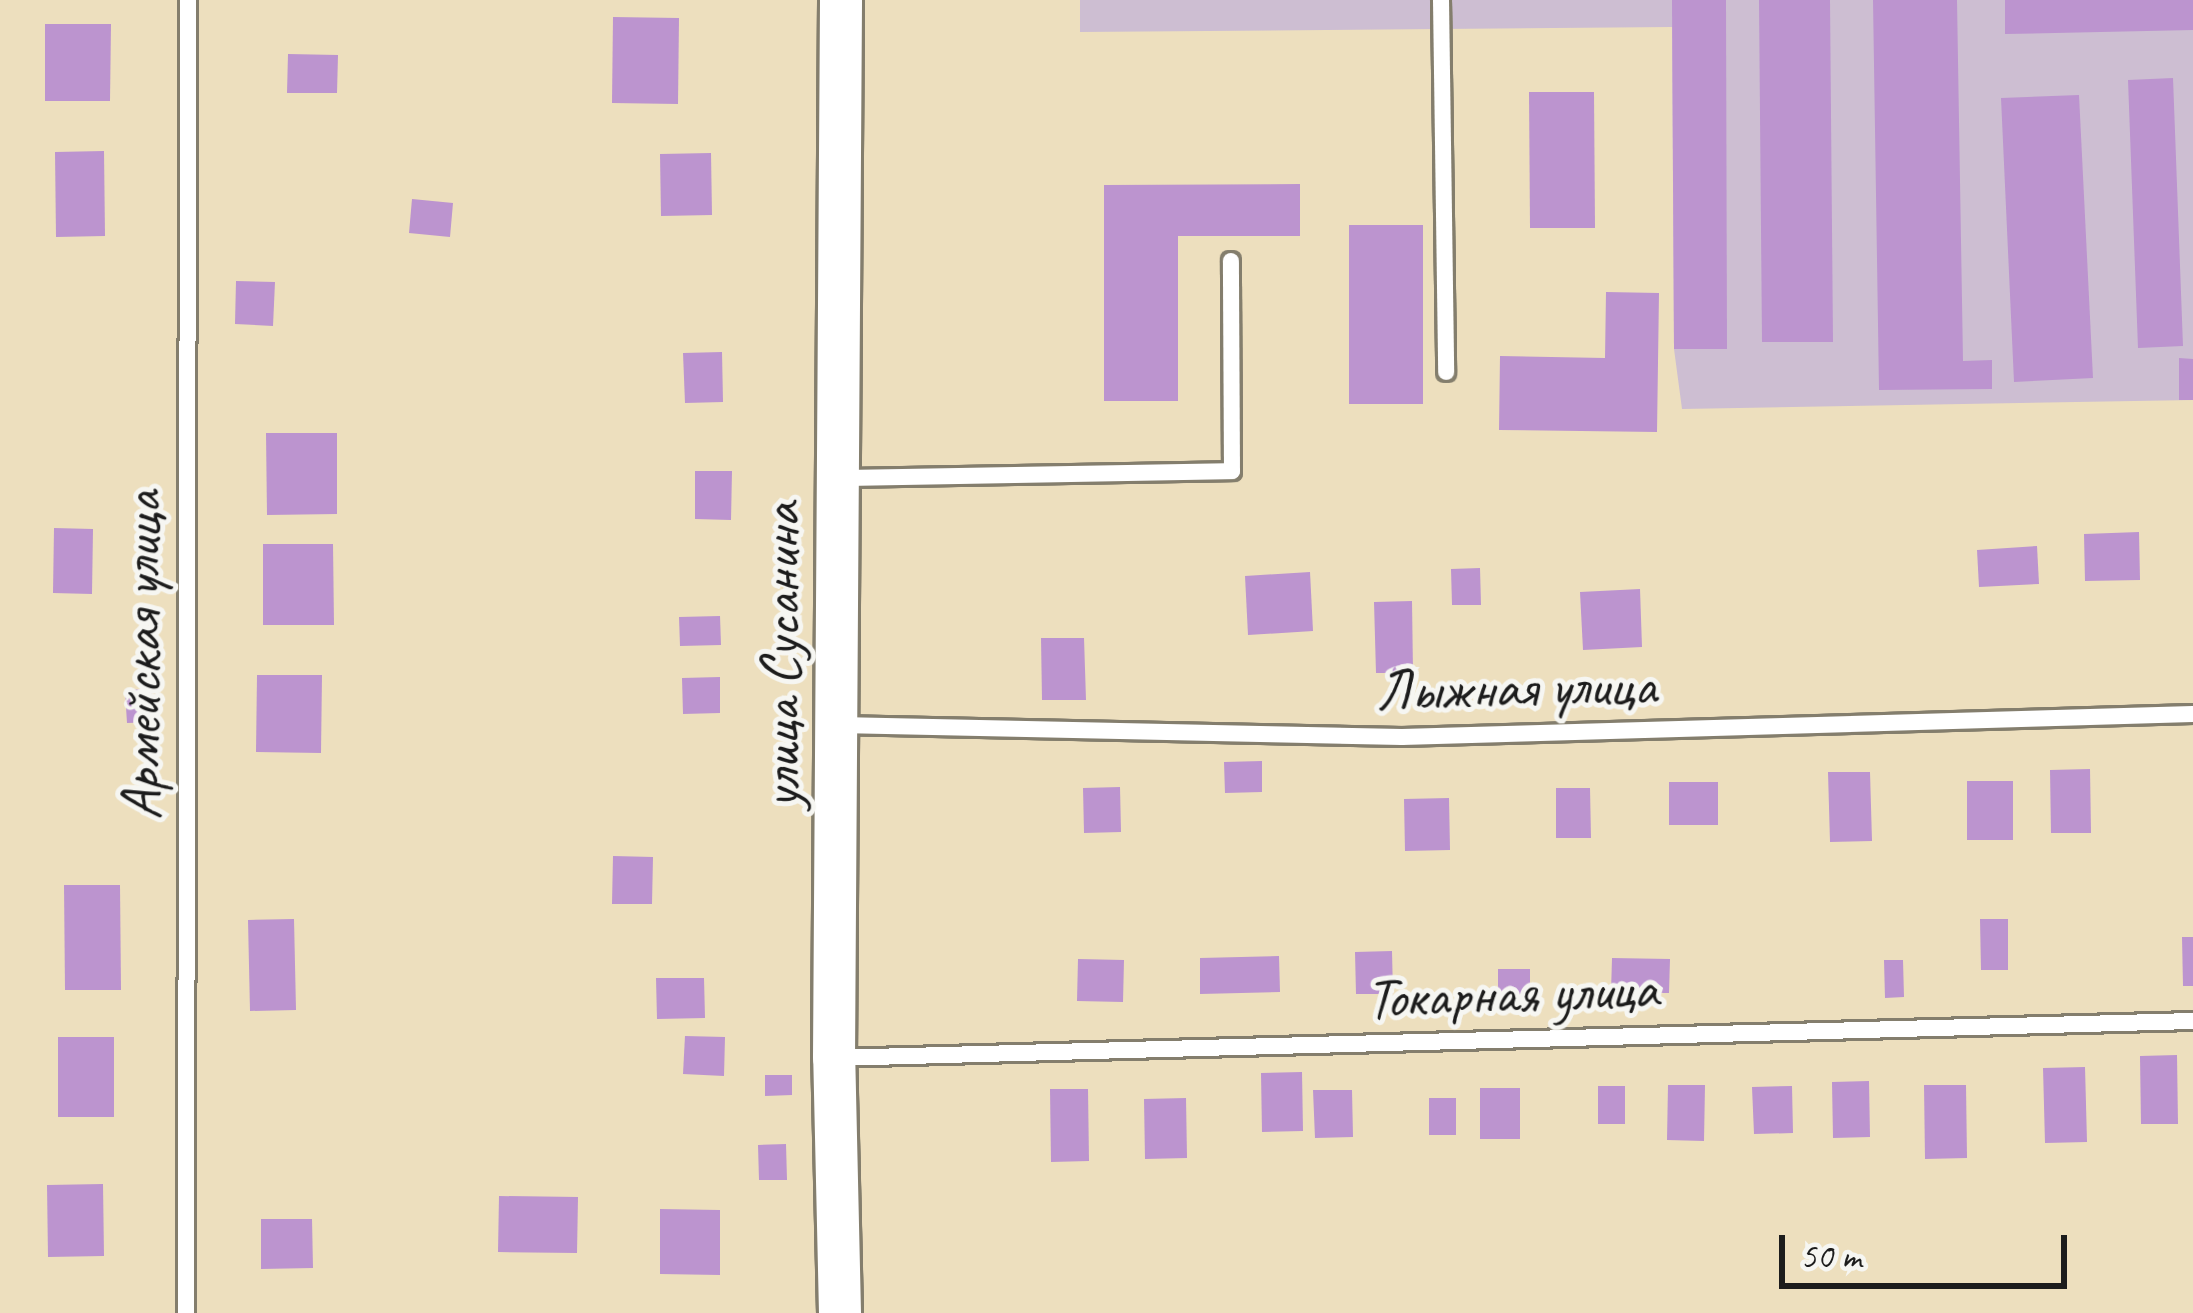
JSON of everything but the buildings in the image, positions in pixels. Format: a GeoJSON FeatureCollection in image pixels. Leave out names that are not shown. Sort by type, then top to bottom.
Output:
{"type":"FeatureCollection","features":[{"type":"Feature","properties":{"kind":"street","name":"улица Сусанина"},"geometry":{"type":"LineString","coordinates":[[840,1313],[834,1058],[841,0]]}},
{"type":"Feature","properties":{"kind":"lane","name":"Армейская улица"},"geometry":{"type":"LineString","coordinates":[[186,1313],[188,0]]}},
{"type":"Feature","properties":{"kind":"lane"},"geometry":{"type":"LineString","coordinates":[[1441,0],[1446,372]]}},
{"type":"Feature","properties":{"kind":"lane"},"geometry":{"type":"LineString","coordinates":[[839,478],[1232,471],[1231,261]]}},
{"type":"Feature","properties":{"kind":"lane","name":"Лыжная улица"},"geometry":{"type":"LineString","coordinates":[[839,725],[1402,737],[2193,714]]}},
{"type":"Feature","properties":{"kind":"lane","name":"Токарная улица"},"geometry":{"type":"LineString","coordinates":[[834,1058],[2193,1021]]}},
{"type":"Feature","properties":{"kind":"shaded area"},"geometry":{"type":"Polygon","coordinates":[[[1080,0],[2193,0],[2193,400],[1682,409],[1674,349],[1672,27],[1080,32],[1080,0]]]}}]}
